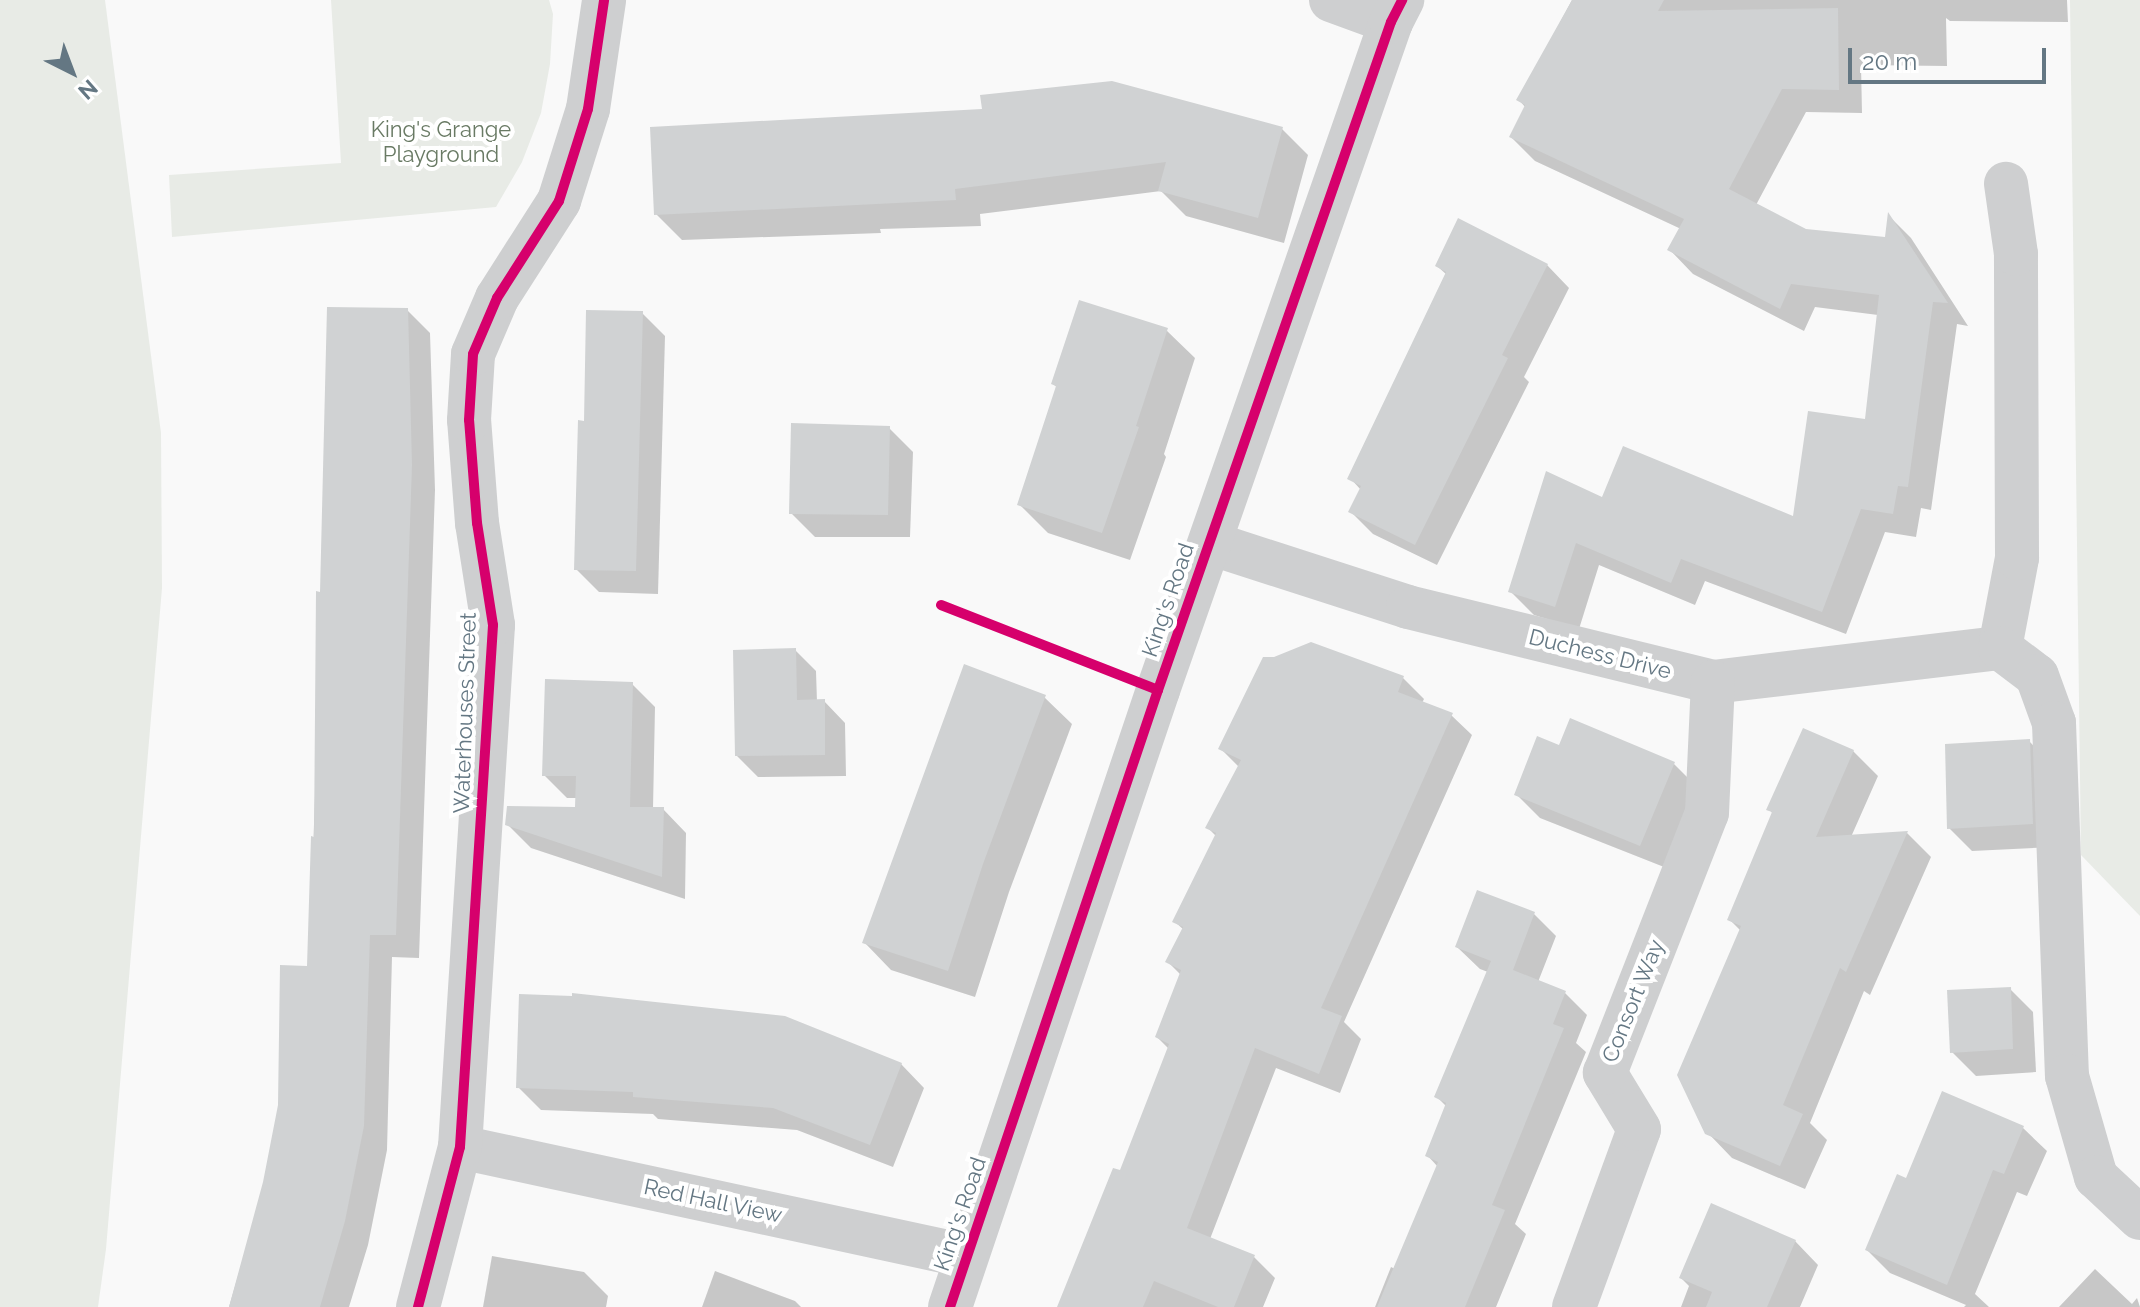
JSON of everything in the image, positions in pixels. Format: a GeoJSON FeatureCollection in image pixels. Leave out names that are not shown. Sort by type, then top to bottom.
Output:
{"type":"FeatureCollection","features":[{"type":"Feature","properties":{"kind":"street"},"geometry":{"type":"LineString","coordinates":[[1331,0],[1396,11]]}},
{"type":"Feature","properties":{"kind":"street","name":"Waterhouses Street"},"geometry":{"type":"LineString","coordinates":[[418,1307],[460,1147],[493,625],[477,523],[469,420],[473,354],[497,298],[559,201],[617,1]]}},
{"type":"Feature","properties":{"kind":"street","name":"King's Road"},"geometry":{"type":"LineString","coordinates":[[950,1307],[1210,543],[1396,11]]}},
{"type":"Feature","properties":{"kind":"street"},"geometry":{"type":"LineString","coordinates":[[2006,184],[2016,254],[2017,558],[2000,648],[2037,676],[2054,723],[2067,1076],[2096,1177],[2140,1218]]}},
{"type":"Feature","properties":{"kind":"street","name":"Duchess Drive"},"geometry":{"type":"LineString","coordinates":[[1210,543],[1408,607],[1713,682],[2000,648]]}},
{"type":"Feature","properties":{"kind":"street","name":"Consort Way"},"geometry":{"type":"LineString","coordinates":[[1574,1307],[1639,1129],[1605,1073],[1707,813],[1713,682]]}},
{"type":"Feature","properties":{"kind":"street","name":"Red Hall View"},"geometry":{"type":"LineString","coordinates":[[460,1147],[966,1256]]}},
{"type":"Feature","properties":{"kind":"green space"},"geometry":{"type":"Polygon","coordinates":[[[0,0],[105,0],[161,433],[162,588],[106,1249],[98,1307],[0,1307],[0,0]]]}},
{"type":"Feature","properties":{"kind":"green space","name":"King's Grange Playground"},"geometry":{"type":"Polygon","coordinates":[[[331,0],[549,0],[553,14],[550,64],[541,113],[522,162],[496,207],[172,237],[169,175],[341,163],[331,0]]]}},
{"type":"Feature","properties":{"kind":"green space"},"geometry":{"type":"Polygon","coordinates":[[[2070,0],[2140,0],[2140,916],[2081,855],[2070,0]]]}},
{"type":"Feature","properties":{"kind":"building"},"geometry":{"type":"Polygon","coordinates":[[[1572,0],[1664,0],[1658,11],[1838,8],[1839,90],[1782,89],[1729,189],[1806,229],[1885,237],[1888,212],[1948,303],[1933,302],[1908,487],[1898,486],[1893,514],[1861,509],[1822,612],[1681,559],[1671,583],[1576,543],[1555,607],[1508,592],[1546,471],[1602,497],[1623,446],[1793,516],[1808,411],[1865,419],[1879,295],[1791,284],[1780,309],[1667,250],[1684,219],[1509,137],[1525,105],[1516,100],[1572,0]]]}},
{"type":"Feature","properties":{"kind":"building"},"geometry":{"type":"Polygon","coordinates":[[[1112,81],[1283,127],[1258,218],[1158,191],[1166,162],[955,189],[956,200],[654,215],[650,127],[982,109],[980,95],[1112,81]]]}},
{"type":"Feature","properties":{"kind":"building"},"geometry":{"type":"Polygon","coordinates":[[[1458,218],[1548,264],[1502,355],[1508,358],[1415,545],[1348,512],[1361,486],[1347,479],[1446,272],[1435,266],[1458,218]]]}},
{"type":"Feature","properties":{"kind":"building"},"geometry":{"type":"Polygon","coordinates":[[[1079,300],[1168,328],[1136,426],[1139,427],[1102,533],[1017,505],[1056,386],[1051,384],[1079,300]]]}},
{"type":"Feature","properties":{"kind":"building"},"geometry":{"type":"Polygon","coordinates":[[[327,307],[408,308],[412,465],[396,935],[370,935],[364,1126],[345,1221],[320,1307],[229,1307],[263,1182],[278,1105],[280,965],[307,966],[311,836],[314,837],[316,591],[320,592],[327,307]]]}},
{"type":"Feature","properties":{"kind":"building"},"geometry":{"type":"Polygon","coordinates":[[[586,310],[643,311],[636,571],[574,570],[578,420],[584,421],[586,310]]]}},
{"type":"Feature","properties":{"kind":"building"},"geometry":{"type":"Polygon","coordinates":[[[791,423],[890,426],[888,515],[789,514],[791,423]]]}},
{"type":"Feature","properties":{"kind":"building"},"geometry":{"type":"Polygon","coordinates":[[[1311,642],[1404,676],[1398,692],[1453,713],[1321,1008],[1342,1016],[1319,1074],[1255,1048],[1187,1228],[1255,1255],[1234,1307],[1218,1307],[1154,1281],[1143,1307],[1057,1307],[1113,1168],[1120,1170],[1169,1044],[1155,1037],[1181,970],[1165,962],[1183,927],[1172,922],[1216,833],[1205,828],[1241,760],[1218,749],[1263,657],[1274,657],[1311,642]]]}},
{"type":"Feature","properties":{"kind":"building"},"geometry":{"type":"Polygon","coordinates":[[[796,648],[797,700],[825,699],[825,755],[735,756],[733,650],[796,648]]]}},
{"type":"Feature","properties":{"kind":"building"},"geometry":{"type":"Polygon","coordinates":[[[964,664],[1046,695],[983,864],[948,971],[862,943],[964,664]]]}},
{"type":"Feature","properties":{"kind":"building"},"geometry":{"type":"Polygon","coordinates":[[[545,679],[633,682],[630,807],[664,807],[662,877],[505,825],[507,806],[575,807],[576,776],[542,776],[545,679]]]}},
{"type":"Feature","properties":{"kind":"building"},"geometry":{"type":"Polygon","coordinates":[[[1570,718],[1675,762],[1640,846],[1514,795],[1537,736],[1559,745],[1570,718]]]}},
{"type":"Feature","properties":{"kind":"building"},"geometry":{"type":"Polygon","coordinates":[[[1803,728],[1854,750],[1816,837],[1908,831],[1846,972],[1840,968],[1783,1105],[1803,1114],[1780,1166],[1705,1134],[1677,1075],[1741,926],[1727,920],[1772,812],[1766,810],[1803,728]]]}},
{"type":"Feature","properties":{"kind":"building"},"geometry":{"type":"Polygon","coordinates":[[[2030,739],[2033,824],[1947,829],[1945,744],[2030,739]]]}},
{"type":"Feature","properties":{"kind":"building"},"geometry":{"type":"Polygon","coordinates":[[[1477,890],[1535,912],[1513,970],[1566,991],[1553,1024],[1564,1028],[1492,1205],[1505,1210],[1465,1307],[1377,1307],[1438,1162],[1425,1156],[1446,1103],[1434,1097],[1491,961],[1455,947],[1477,890]]]}},
{"type":"Feature","properties":{"kind":"building"},"geometry":{"type":"Polygon","coordinates":[[[2011,987],[2013,1049],[1950,1053],[1947,990],[2011,987]]]}},
{"type":"Feature","properties":{"kind":"building"},"geometry":{"type":"Polygon","coordinates":[[[572,993],[785,1016],[902,1063],[870,1145],[773,1108],[633,1097],[633,1092],[516,1088],[519,994],[572,996],[572,993]]]}},
{"type":"Feature","properties":{"kind":"building"},"geometry":{"type":"Polygon","coordinates":[[[1942,1091],[2024,1126],[2004,1174],[1993,1170],[1947,1285],[1865,1250],[1897,1174],[1906,1178],[1942,1091]]]}},
{"type":"Feature","properties":{"kind":"building"},"geometry":{"type":"Polygon","coordinates":[[[1711,1203],[1796,1240],[1767,1307],[1706,1307],[1712,1292],[1679,1278],[1711,1203]]]}},
{"type":"Feature","properties":{"kind":"cycle path"},"geometry":{"type":"LineString","coordinates":[[418,1307],[460,1147],[493,625],[477,523],[469,420],[473,354],[497,298],[559,201],[588,109],[604,0]]}},
{"type":"Feature","properties":{"kind":"cycle path"},"geometry":{"type":"LineString","coordinates":[[950,1307],[1158,690],[1391,22],[1402,0]]}},
{"type":"Feature","properties":{"kind":"cycle path"},"geometry":{"type":"LineString","coordinates":[[941,605],[1158,690]]}}]}
